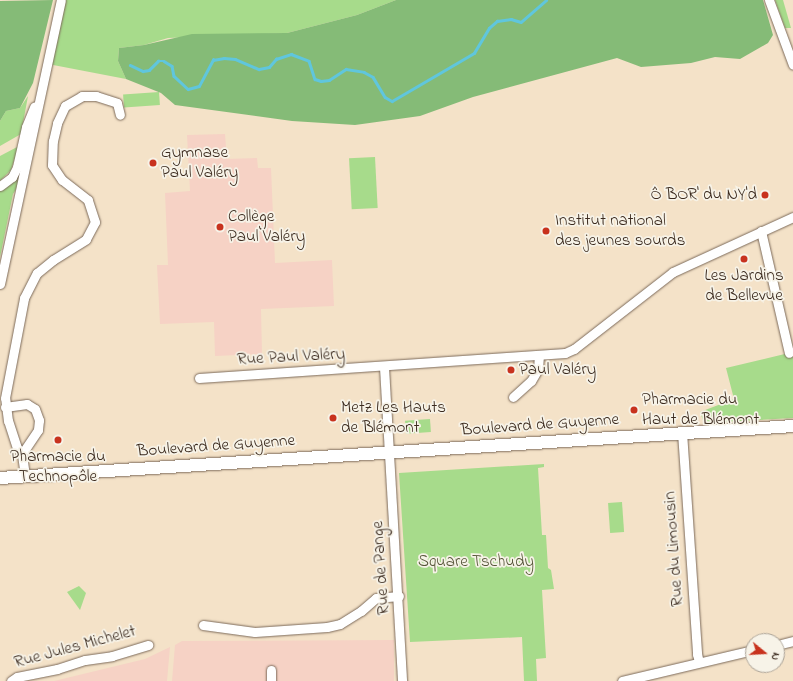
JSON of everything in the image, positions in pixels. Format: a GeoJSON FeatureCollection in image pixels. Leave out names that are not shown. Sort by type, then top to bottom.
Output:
{"type":"FeatureCollection","features":[{"type":"Feature","properties":{"kind":"main road","name":"Boulevard de Guyenne"},"geometry":{"type":"LineString","coordinates":[[0,478],[682,432],[793,426]]}},
{"type":"Feature","properties":{"kind":"main road","name":"Boulevard de Guyenne"},"geometry":{"type":"LineString","coordinates":[[0,471],[12,470],[25,476]]}},
{"type":"Feature","properties":{"kind":"street"},"geometry":{"type":"LineString","coordinates":[[0,284],[61,0]]}},
{"type":"Feature","properties":{"kind":"street"},"geometry":{"type":"LineString","coordinates":[[769,0],[793,65]]}},
{"type":"Feature","properties":{"kind":"street"},"geometry":{"type":"LineString","coordinates":[[0,186],[12,177],[17,167],[26,127],[43,85]]}},
{"type":"Feature","properties":{"kind":"street"},"geometry":{"type":"LineString","coordinates":[[25,476],[22,454],[17,448],[6,407],[5,388],[19,332],[21,307],[28,289],[43,267],[86,239],[95,222],[88,200],[62,180],[52,165],[52,141],[57,123],[65,106],[82,96],[96,96],[117,103],[120,115]]}},
{"type":"Feature","properties":{"kind":"street","name":"Rue Paul Valéry"},"geometry":{"type":"LineString","coordinates":[[199,378],[539,356],[570,351],[673,272],[793,217]]}},
{"type":"Feature","properties":{"kind":"street"},"geometry":{"type":"LineString","coordinates":[[761,232],[789,353]]}},
{"type":"Feature","properties":{"kind":"street"},"geometry":{"type":"LineString","coordinates":[[513,397],[531,381],[538,369],[539,356]]}},
{"type":"Feature","properties":{"kind":"street","name":"Rue de Pange"},"geometry":{"type":"LineString","coordinates":[[384,367],[399,596],[402,681]]}},
{"type":"Feature","properties":{"kind":"street"},"geometry":{"type":"LineString","coordinates":[[6,407],[27,404],[34,409],[39,420],[38,430],[22,454]]}},
{"type":"Feature","properties":{"kind":"street","name":"Rue du Limousin"},"geometry":{"type":"LineString","coordinates":[[682,432],[697,654],[699,662]]}},
{"type":"Feature","properties":{"kind":"street"},"geometry":{"type":"LineString","coordinates":[[203,625],[255,632],[322,628],[340,624],[376,598],[399,596]]}},
{"type":"Feature","properties":{"kind":"street","name":"Rue Jules Michelet"},"geometry":{"type":"LineString","coordinates":[[11,681],[17,677],[57,669],[85,660],[112,656],[148,645]]}},
{"type":"Feature","properties":{"kind":"street"},"geometry":{"type":"LineString","coordinates":[[622,681],[745,652]]}},
{"type":"Feature","properties":{"kind":"street"},"geometry":{"type":"LineString","coordinates":[[271,670],[271,681]]}},
{"type":"Feature","properties":{"kind":"shaded area","name":"Collège Paul Valéry"},"geometry":{"type":"Polygon","coordinates":[[[225,134],[227,159],[257,158],[258,168],[271,168],[275,263],[332,260],[334,306],[261,309],[262,354],[215,356],[214,322],[160,324],[157,265],[168,265],[165,193],[190,191],[187,135],[225,134]]]}},
{"type":"Feature","properties":{"kind":"shaded area"},"geometry":{"type":"Polygon","coordinates":[[[394,640],[394,681],[172,681],[175,645],[182,641],[394,640]]]}},
{"type":"Feature","properties":{"kind":"shaded area"},"geometry":{"type":"Polygon","coordinates":[[[170,647],[167,681],[54,681],[145,659],[170,647]]]}},
{"type":"Feature","properties":{"kind":"green space"},"geometry":{"type":"Polygon","coordinates":[[[53,0],[33,83],[20,108],[6,111],[0,121],[0,1],[53,0]]]}},
{"type":"Feature","properties":{"kind":"green space"},"geometry":{"type":"Polygon","coordinates":[[[61,0],[396,0],[357,15],[287,33],[168,38],[144,45],[119,48],[118,61],[126,79],[48,64],[61,0]]]}},
{"type":"Feature","properties":{"kind":"green space"},"geometry":{"type":"Polygon","coordinates":[[[396,0],[763,0],[773,35],[768,43],[740,59],[715,57],[691,63],[641,67],[617,58],[473,97],[420,116],[355,125],[292,121],[175,105],[161,93],[126,79],[118,61],[119,48],[144,45],[192,34],[287,33],[357,15],[396,0]]]}},
{"type":"Feature","properties":{"kind":"green space"},"geometry":{"type":"Polygon","coordinates":[[[775,0],[783,0],[791,28],[785,28],[775,0]]]}},
{"type":"Feature","properties":{"kind":"green space"},"geometry":{"type":"Polygon","coordinates":[[[159,92],[160,105],[124,107],[123,95],[159,92]]]}},
{"type":"Feature","properties":{"kind":"green space"},"geometry":{"type":"Polygon","coordinates":[[[28,96],[21,134],[0,146],[0,121],[6,111],[20,108],[28,96]]]}},
{"type":"Feature","properties":{"kind":"green space"},"geometry":{"type":"Polygon","coordinates":[[[19,146],[11,170],[0,181],[0,156],[19,146]]]}},
{"type":"Feature","properties":{"kind":"green space"},"geometry":{"type":"Polygon","coordinates":[[[25,146],[20,183],[13,194],[0,257],[0,189],[25,146]]]}},
{"type":"Feature","properties":{"kind":"green space"},"geometry":{"type":"Polygon","coordinates":[[[375,157],[378,208],[352,209],[349,158],[375,157]]]}},
{"type":"Feature","properties":{"kind":"green space"},"geometry":{"type":"Polygon","coordinates":[[[793,352],[793,418],[704,423],[700,412],[734,399],[726,368],[793,352]]]}},
{"type":"Feature","properties":{"kind":"green space"},"geometry":{"type":"Polygon","coordinates":[[[430,419],[431,432],[406,434],[405,421],[430,419]]]}},
{"type":"Feature","properties":{"kind":"green space","name":"Square Tschudy"},"geometry":{"type":"Polygon","coordinates":[[[544,464],[544,467],[538,468],[542,535],[546,535],[548,568],[551,570],[554,589],[542,590],[546,658],[536,659],[537,681],[524,681],[522,637],[410,642],[399,473],[544,464]]]}},
{"type":"Feature","properties":{"kind":"green space"},"geometry":{"type":"Polygon","coordinates":[[[622,502],[624,532],[610,533],[608,503],[622,502]]]}},
{"type":"Feature","properties":{"kind":"green space"},"geometry":{"type":"Polygon","coordinates":[[[79,586],[86,593],[80,610],[67,592],[79,586]]]}},
{"type":"Feature","properties":{"kind":"waterway"},"geometry":{"type":"LineString","coordinates":[[130,65],[143,71],[149,70],[158,61],[164,61],[172,66],[174,76],[188,89],[199,86],[213,60],[224,58],[235,59],[259,69],[269,67],[276,59],[291,54],[309,61],[315,79],[321,81],[329,80],[346,69],[364,72],[373,77],[385,97],[392,101],[474,53],[489,28],[497,21],[511,19],[521,22],[546,0]]}},
{"type":"Feature","properties":{"kind":"place","name":"Gymnase Paul Valéry"},"geometry":{"type":"Point","coordinates":[153,163]}},
{"type":"Feature","properties":{"kind":"place","name":"Ô BOR' du NY'd"},"geometry":{"type":"Point","coordinates":[765,195]}},
{"type":"Feature","properties":{"kind":"place","name":"Collège Paul Valéry"},"geometry":{"type":"Point","coordinates":[220,227]}},
{"type":"Feature","properties":{"kind":"place","name":"Institut national des jeunes sourds"},"geometry":{"type":"Point","coordinates":[546,231]}},
{"type":"Feature","properties":{"kind":"place","name":"Les Jardins de Bellevue"},"geometry":{"type":"Point","coordinates":[744,259]}},
{"type":"Feature","properties":{"kind":"place","name":"Paul Valéry"},"geometry":{"type":"Point","coordinates":[511,370]}},
{"type":"Feature","properties":{"kind":"place","name":"Pharmacie du Haut de Blémont"},"geometry":{"type":"Point","coordinates":[634,410]}},
{"type":"Feature","properties":{"kind":"place","name":"Metz Les Hauts de Blémont"},"geometry":{"type":"Point","coordinates":[333,418]}},
{"type":"Feature","properties":{"kind":"place","name":"Pharmacie du Technopôle"},"geometry":{"type":"Point","coordinates":[58,440]}}]}
